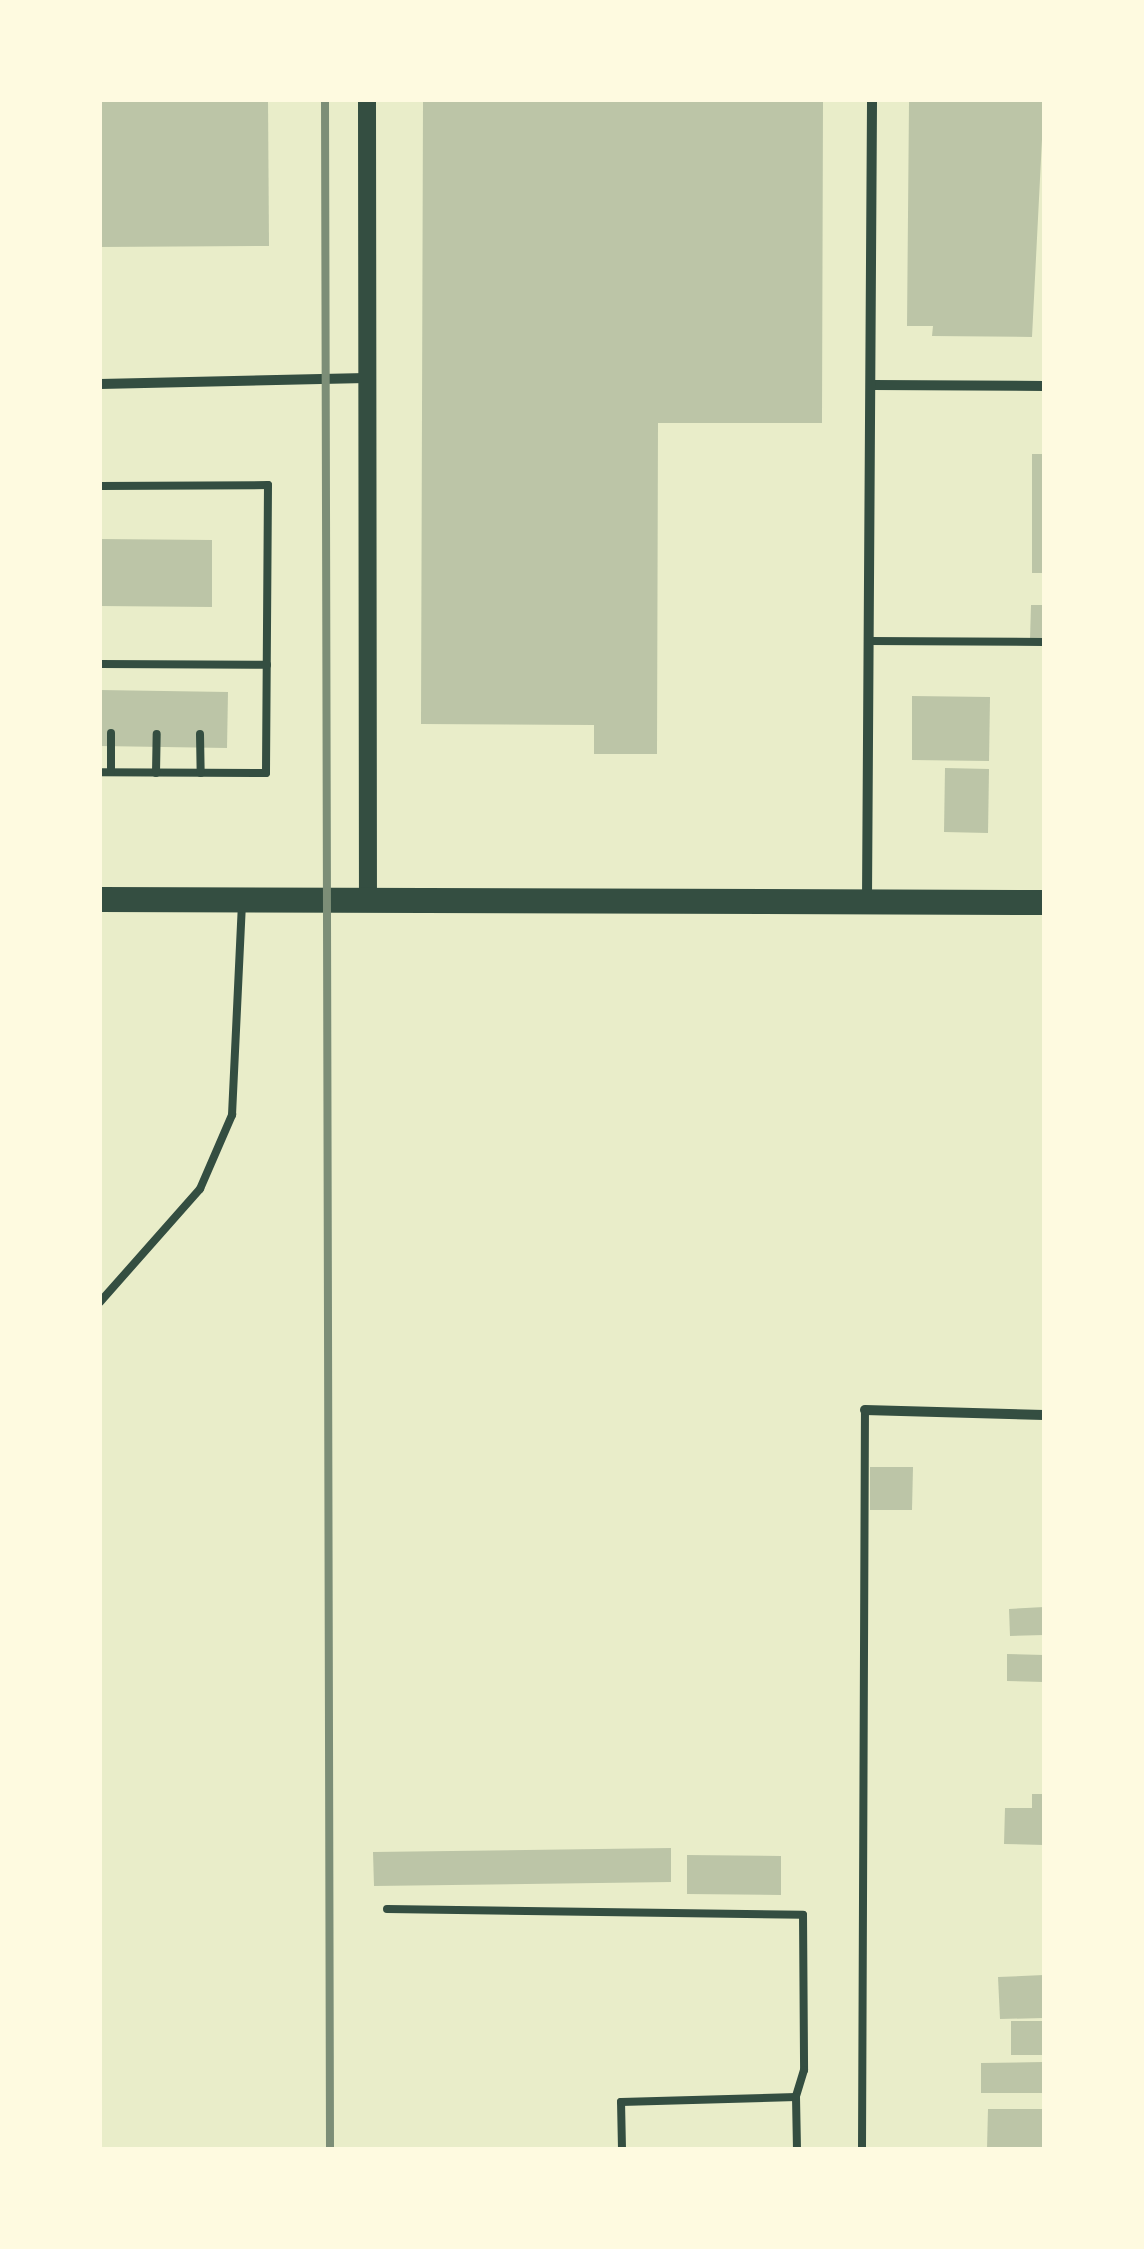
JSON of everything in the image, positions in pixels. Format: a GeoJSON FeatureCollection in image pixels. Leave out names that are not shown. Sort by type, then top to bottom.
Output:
{"type":"FeatureCollection","features":[{"type":"Feature","properties":{"kind":"main road"},"geometry":{"type":"LineString","coordinates":[[100,899],[1044,902]]}},
{"type":"Feature","properties":{"kind":"street"},"geometry":{"type":"LineString","coordinates":[[367,100],[368,899]]}},
{"type":"Feature","properties":{"kind":"street"},"geometry":{"type":"LineString","coordinates":[[867,902],[872,100]]}},
{"type":"Feature","properties":{"kind":"street"},"geometry":{"type":"LineString","coordinates":[[100,384],[366,378]]}},
{"type":"Feature","properties":{"kind":"street"},"geometry":{"type":"LineString","coordinates":[[872,385],[1044,386]]}},
{"type":"Feature","properties":{"kind":"street"},"geometry":{"type":"LineString","coordinates":[[865,1410],[1044,1415]]}},
{"type":"Feature","properties":{"kind":"lane"},"geometry":{"type":"LineString","coordinates":[[100,486],[268,485],[266,774],[100,772]]}},
{"type":"Feature","properties":{"kind":"lane"},"geometry":{"type":"LineString","coordinates":[[869,641],[1044,642]]}},
{"type":"Feature","properties":{"kind":"lane"},"geometry":{"type":"LineString","coordinates":[[100,664],[267,665]]}},
{"type":"Feature","properties":{"kind":"lane"},"geometry":{"type":"LineString","coordinates":[[111,677],[112,664]]}},
{"type":"Feature","properties":{"kind":"lane"},"geometry":{"type":"LineString","coordinates":[[156,666],[157,678]]}},
{"type":"Feature","properties":{"kind":"lane"},"geometry":{"type":"LineString","coordinates":[[200,666],[201,678]]}},
{"type":"Feature","properties":{"kind":"lane"},"geometry":{"type":"LineString","coordinates":[[111,733],[111,772]]}},
{"type":"Feature","properties":{"kind":"lane"},"geometry":{"type":"LineString","coordinates":[[156,773],[157,734]]}},
{"type":"Feature","properties":{"kind":"lane"},"geometry":{"type":"LineString","coordinates":[[200,734],[201,773]]}},
{"type":"Feature","properties":{"kind":"lane"},"geometry":{"type":"LineString","coordinates":[[100,1302],[200,1188],[232,1115],[242,899]]}},
{"type":"Feature","properties":{"kind":"lane"},"geometry":{"type":"LineString","coordinates":[[862,2149],[865,1410]]}},
{"type":"Feature","properties":{"kind":"lane"},"geometry":{"type":"LineString","coordinates":[[387,1909],[803,1915],[796,2149]]}},
{"type":"Feature","properties":{"kind":"lane"},"geometry":{"type":"LineString","coordinates":[[622,2149],[621,2102],[796,2098]]}},
{"type":"Feature","properties":{"kind":"building"},"geometry":{"type":"Polygon","coordinates":[[[100,100],[268,100],[269,246],[100,247],[100,100]]]}},
{"type":"Feature","properties":{"kind":"building"},"geometry":{"type":"Polygon","coordinates":[[[423,100],[823,100],[822,423],[658,423],[657,754],[594,754],[594,725],[421,724],[423,100]]]}},
{"type":"Feature","properties":{"kind":"building"},"geometry":{"type":"Polygon","coordinates":[[[1044,100],[1032,337],[932,336],[933,326],[907,326],[909,102],[1044,100]]]}},
{"type":"Feature","properties":{"kind":"building"},"geometry":{"type":"Polygon","coordinates":[[[1032,454],[1044,454],[1044,573],[1032,573],[1032,454]]]}},
{"type":"Feature","properties":{"kind":"building"},"geometry":{"type":"Polygon","coordinates":[[[100,539],[212,540],[212,607],[100,606],[100,539]]]}},
{"type":"Feature","properties":{"kind":"building"},"geometry":{"type":"Polygon","coordinates":[[[1031,605],[1044,605],[1044,640],[1030,640],[1031,605]]]}},
{"type":"Feature","properties":{"kind":"building"},"geometry":{"type":"Polygon","coordinates":[[[100,690],[228,692],[227,748],[100,746],[100,690]]]}},
{"type":"Feature","properties":{"kind":"building"},"geometry":{"type":"Polygon","coordinates":[[[912,696],[990,697],[989,761],[912,760],[912,696]]]}},
{"type":"Feature","properties":{"kind":"building"},"geometry":{"type":"Polygon","coordinates":[[[945,768],[989,769],[988,833],[944,832],[945,768]]]}},
{"type":"Feature","properties":{"kind":"building"},"geometry":{"type":"Polygon","coordinates":[[[870,1467],[913,1467],[912,1510],[870,1510],[870,1467]]]}},
{"type":"Feature","properties":{"kind":"building"},"geometry":{"type":"Polygon","coordinates":[[[1044,1607],[1044,1635],[1010,1636],[1009,1609],[1044,1607]]]}},
{"type":"Feature","properties":{"kind":"building"},"geometry":{"type":"Polygon","coordinates":[[[1007,1654],[1044,1655],[1044,1682],[1007,1681],[1007,1654]]]}},
{"type":"Feature","properties":{"kind":"building"},"geometry":{"type":"Polygon","coordinates":[[[1032,1794],[1044,1794],[1044,1845],[1004,1844],[1005,1808],[1032,1808],[1032,1794]]]}},
{"type":"Feature","properties":{"kind":"building"},"geometry":{"type":"Polygon","coordinates":[[[671,1848],[671,1882],[374,1886],[373,1852],[671,1848]]]}},
{"type":"Feature","properties":{"kind":"building"},"geometry":{"type":"Polygon","coordinates":[[[687,1855],[781,1856],[781,1895],[687,1894],[687,1855]]]}},
{"type":"Feature","properties":{"kind":"building"},"geometry":{"type":"Polygon","coordinates":[[[1044,1975],[1044,2018],[1000,2019],[998,1977],[1044,1975]]]}},
{"type":"Feature","properties":{"kind":"building"},"geometry":{"type":"Polygon","coordinates":[[[1011,2021],[1044,2021],[1044,2055],[1011,2055],[1011,2021]]]}},
{"type":"Feature","properties":{"kind":"building"},"geometry":{"type":"Polygon","coordinates":[[[1044,2062],[1044,2093],[981,2093],[981,2063],[1044,2062]]]}},
{"type":"Feature","properties":{"kind":"building"},"geometry":{"type":"Polygon","coordinates":[[[988,2109],[1044,2109],[1044,2149],[987,2149],[988,2109]]]}},
{"type":"Feature","properties":{"kind":"railway"},"geometry":{"type":"LineString","coordinates":[[325,100],[330,2149]]}}]}
